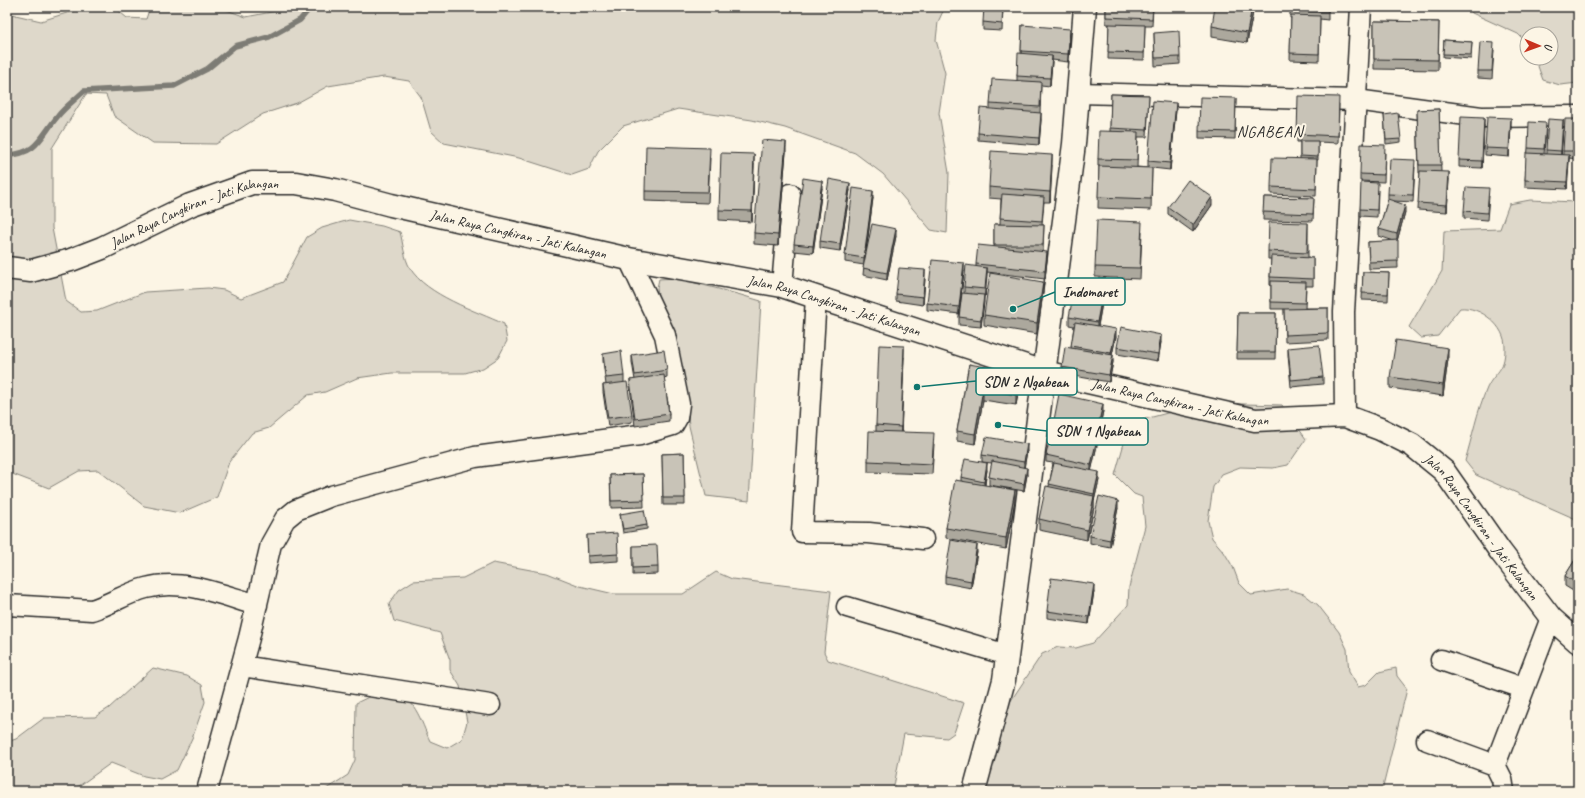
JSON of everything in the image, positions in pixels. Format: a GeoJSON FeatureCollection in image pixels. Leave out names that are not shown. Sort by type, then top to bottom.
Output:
{"type":"FeatureCollection","features":[{"type":"Feature","properties":{"kind":"street"},"geometry":{"type":"LineString","coordinates":[[974,791],[1004,680],[1074,144],[1085,7]]}},
{"type":"Feature","properties":{"kind":"street"},"geometry":{"type":"LineString","coordinates":[[1345,416],[1344,312],[1361,7]]}},
{"type":"Feature","properties":{"kind":"street"},"geometry":{"type":"LineString","coordinates":[[1078,92],[1356,100],[1481,117],[1578,116]]}},
{"type":"Feature","properties":{"kind":"street","name":"Jalan Raya Cangkiran - Jati Kalangan"},"geometry":{"type":"LineString","coordinates":[[7,268],[31,271],[71,260],[102,248],[190,204],[252,183],[296,183],[335,190],[391,205],[629,259],[782,286],[1044,372],[1255,420],[1345,416],[1380,429],[1412,445],[1444,470],[1500,551],[1552,618],[1578,642]]}},
{"type":"Feature","properties":{"kind":"street"},"geometry":{"type":"LineString","coordinates":[[782,286],[790,194]]}},
{"type":"Feature","properties":{"kind":"street"},"geometry":{"type":"LineString","coordinates":[[207,791],[242,666],[271,544],[285,519],[296,510],[331,496],[475,457],[640,434],[672,425],[677,418],[679,404],[665,335],[629,259]]}},
{"type":"Feature","properties":{"kind":"street"},"geometry":{"type":"LineString","coordinates":[[816,297],[802,532],[869,534],[923,539]]}},
{"type":"Feature","properties":{"kind":"street"},"geometry":{"type":"LineString","coordinates":[[7,605],[92,610],[105,606],[128,593],[168,585],[194,587],[257,605]]}},
{"type":"Feature","properties":{"kind":"street"},"geometry":{"type":"LineString","coordinates":[[847,607],[1007,655]]}},
{"type":"Feature","properties":{"kind":"street"},"geometry":{"type":"LineString","coordinates":[[1495,765],[1523,688],[1552,618]]}},
{"type":"Feature","properties":{"kind":"street"},"geometry":{"type":"LineString","coordinates":[[1441,660],[1523,688]]}},
{"type":"Feature","properties":{"kind":"street"},"geometry":{"type":"LineString","coordinates":[[242,666],[490,705]]}},
{"type":"Feature","properties":{"kind":"street"},"geometry":{"type":"LineString","coordinates":[[1428,740],[1495,765],[1502,779],[1504,791]]}},
{"type":"Feature","properties":{"kind":"shaded area"},"geometry":{"type":"Polygon","coordinates":[[[86,7],[114,7],[127,18],[146,19],[150,7],[222,7],[246,17],[297,7],[945,7],[938,22],[936,40],[945,73],[939,113],[949,173],[947,233],[931,230],[883,174],[855,153],[785,128],[752,120],[678,109],[623,126],[598,151],[589,169],[572,175],[519,158],[444,143],[431,131],[421,97],[409,81],[384,77],[328,86],[297,103],[263,114],[216,144],[153,143],[114,116],[106,95],[86,94],[52,148],[52,228],[66,301],[81,312],[97,311],[145,292],[208,288],[224,290],[241,298],[283,282],[307,237],[322,228],[349,220],[382,226],[400,232],[408,264],[417,278],[439,294],[452,301],[504,324],[507,341],[498,358],[483,368],[465,373],[392,373],[357,378],[325,392],[308,395],[269,428],[252,433],[229,462],[217,497],[180,513],[144,506],[98,470],[79,471],[49,488],[7,472],[7,13],[41,21],[86,7]]]}},
{"type":"Feature","properties":{"kind":"shaded area"},"geometry":{"type":"Polygon","coordinates":[[[1469,7],[1578,7],[1578,83],[1560,85],[1543,80],[1538,66],[1559,66],[1559,26],[1519,26],[1519,35],[1472,13],[1469,7]]]}},
{"type":"Feature","properties":{"kind":"shaded area"},"geometry":{"type":"Polygon","coordinates":[[[1578,191],[1578,520],[1476,475],[1465,461],[1483,397],[1490,382],[1499,371],[1505,356],[1504,340],[1496,325],[1476,310],[1460,308],[1438,336],[1421,338],[1409,327],[1442,271],[1444,231],[1500,229],[1509,204],[1530,200],[1575,202],[1578,191]]]}},
{"type":"Feature","properties":{"kind":"shaded area"},"geometry":{"type":"Polygon","coordinates":[[[677,278],[761,301],[749,501],[706,496],[689,426],[687,404],[658,297],[657,288],[659,279],[677,278]]]}},
{"type":"Feature","properties":{"kind":"shaded area"},"geometry":{"type":"Polygon","coordinates":[[[1204,403],[1282,405],[1306,439],[1288,465],[1273,468],[1240,467],[1222,474],[1213,487],[1208,521],[1212,538],[1224,552],[1233,567],[1239,583],[1251,595],[1287,589],[1304,594],[1318,605],[1339,632],[1347,649],[1349,672],[1358,687],[1366,685],[1379,672],[1396,668],[1397,676],[1407,689],[1382,791],[981,791],[1002,714],[1042,654],[1058,647],[1076,648],[1093,643],[1128,605],[1129,587],[1145,526],[1142,497],[1134,494],[1115,475],[1128,429],[1134,422],[1204,403]]]}},
{"type":"Feature","properties":{"kind":"shaded area"},"geometry":{"type":"Polygon","coordinates":[[[493,563],[547,573],[580,586],[614,594],[683,594],[716,572],[732,579],[831,591],[824,652],[828,660],[964,703],[954,733],[947,738],[904,734],[893,791],[323,791],[348,775],[355,760],[356,703],[385,691],[397,693],[410,702],[420,717],[430,741],[447,748],[462,739],[467,722],[460,686],[450,670],[450,660],[440,633],[394,621],[389,604],[399,590],[413,581],[463,578],[493,563]]]}},
{"type":"Feature","properties":{"kind":"shaded area"},"geometry":{"type":"Polygon","coordinates":[[[153,668],[187,676],[202,685],[205,702],[193,736],[177,770],[160,779],[144,776],[111,763],[72,791],[7,791],[7,742],[16,739],[44,718],[95,717],[109,708],[153,668]]]}},
{"type":"Feature","properties":{"kind":"building"},"geometry":{"type":"Polygon","coordinates":[[[984,7],[1003,7],[1002,24],[983,22],[984,7]]]}},
{"type":"Feature","properties":{"kind":"building"},"geometry":{"type":"Polygon","coordinates":[[[1106,7],[1153,7],[1152,19],[1106,17],[1106,7]]]}},
{"type":"Feature","properties":{"kind":"building"},"geometry":{"type":"Polygon","coordinates":[[[1215,7],[1252,7],[1247,33],[1212,26],[1215,7]]]}},
{"type":"Feature","properties":{"kind":"building"},"geometry":{"type":"Polygon","coordinates":[[[1290,7],[1328,7],[1328,12],[1290,11],[1290,7]]]}},
{"type":"Feature","properties":{"kind":"building"},"geometry":{"type":"Polygon","coordinates":[[[1291,15],[1320,16],[1319,54],[1290,53],[1291,15]]]}},
{"type":"Feature","properties":{"kind":"building"},"geometry":{"type":"Polygon","coordinates":[[[1374,21],[1439,22],[1438,60],[1374,59],[1374,21]]]}},
{"type":"Feature","properties":{"kind":"building"},"geometry":{"type":"Polygon","coordinates":[[[1109,24],[1145,25],[1144,53],[1108,52],[1109,24]]]}},
{"type":"Feature","properties":{"kind":"building"},"geometry":{"type":"Polygon","coordinates":[[[1022,25],[1070,29],[1068,54],[1021,51],[1022,25]]]}},
{"type":"Feature","properties":{"kind":"building"},"geometry":{"type":"Polygon","coordinates":[[[1179,31],[1180,57],[1155,58],[1154,33],[1179,31]]]}},
{"type":"Feature","properties":{"kind":"building"},"geometry":{"type":"Polygon","coordinates":[[[1444,40],[1472,42],[1471,55],[1443,54],[1444,40]]]}},
{"type":"Feature","properties":{"kind":"building"},"geometry":{"type":"Polygon","coordinates":[[[1480,42],[1494,43],[1492,71],[1478,71],[1480,42]]]}},
{"type":"Feature","properties":{"kind":"building"},"geometry":{"type":"Polygon","coordinates":[[[1018,53],[1052,56],[1050,78],[1017,76],[1018,53]]]}},
{"type":"Feature","properties":{"kind":"building"},"geometry":{"type":"Polygon","coordinates":[[[992,79],[1041,82],[1040,107],[990,104],[992,79]]]}},
{"type":"Feature","properties":{"kind":"building"},"geometry":{"type":"Polygon","coordinates":[[[1111,94],[1149,95],[1147,130],[1110,128],[1111,94]]]}},
{"type":"Feature","properties":{"kind":"building"},"geometry":{"type":"Polygon","coordinates":[[[1298,96],[1339,97],[1338,136],[1297,134],[1298,96]]]}},
{"type":"Feature","properties":{"kind":"building"},"geometry":{"type":"Polygon","coordinates":[[[1200,97],[1236,98],[1235,132],[1199,131],[1200,97]]]}},
{"type":"Feature","properties":{"kind":"building"},"geometry":{"type":"Polygon","coordinates":[[[1153,101],[1176,103],[1170,163],[1148,161],[1153,101]]]}},
{"type":"Feature","properties":{"kind":"building"},"geometry":{"type":"Polygon","coordinates":[[[980,108],[1041,113],[1039,138],[978,133],[980,108]]]}},
{"type":"Feature","properties":{"kind":"building"},"geometry":{"type":"Polygon","coordinates":[[[1439,109],[1441,165],[1419,165],[1417,110],[1439,109]]]}},
{"type":"Feature","properties":{"kind":"building"},"geometry":{"type":"Polygon","coordinates":[[[1398,113],[1401,139],[1386,140],[1384,115],[1398,113]]]}},
{"type":"Feature","properties":{"kind":"building"},"geometry":{"type":"Polygon","coordinates":[[[1461,117],[1484,118],[1482,161],[1459,160],[1461,117]]]}},
{"type":"Feature","properties":{"kind":"building"},"geometry":{"type":"Polygon","coordinates":[[[1487,117],[1511,118],[1509,149],[1485,148],[1487,117]]]}},
{"type":"Feature","properties":{"kind":"building"},"geometry":{"type":"Polygon","coordinates":[[[1548,119],[1563,120],[1561,151],[1546,150],[1548,119]]]}},
{"type":"Feature","properties":{"kind":"building"},"geometry":{"type":"Polygon","coordinates":[[[1565,119],[1578,119],[1578,151],[1563,151],[1565,119]]]}},
{"type":"Feature","properties":{"kind":"building"},"geometry":{"type":"Polygon","coordinates":[[[1529,122],[1546,123],[1544,149],[1528,148],[1529,122]]]}},
{"type":"Feature","properties":{"kind":"building"},"geometry":{"type":"Polygon","coordinates":[[[1099,131],[1138,132],[1137,160],[1098,159],[1099,131]]]}},
{"type":"Feature","properties":{"kind":"building"},"geometry":{"type":"Polygon","coordinates":[[[762,140],[786,142],[778,235],[754,233],[762,140]]]}},
{"type":"Feature","properties":{"kind":"building"},"geometry":{"type":"Polygon","coordinates":[[[1300,141],[1318,141],[1318,157],[1300,156],[1300,141]]]}},
{"type":"Feature","properties":{"kind":"building"},"geometry":{"type":"Polygon","coordinates":[[[1361,144],[1385,145],[1384,175],[1360,174],[1361,144]]]}},
{"type":"Feature","properties":{"kind":"building"},"geometry":{"type":"Polygon","coordinates":[[[646,146],[710,148],[708,192],[645,191],[646,146]]]}},
{"type":"Feature","properties":{"kind":"building"},"geometry":{"type":"Polygon","coordinates":[[[991,151],[1052,155],[1050,192],[989,187],[991,151]]]}},
{"type":"Feature","properties":{"kind":"building"},"geometry":{"type":"Polygon","coordinates":[[[721,153],[754,154],[752,211],[719,210],[721,153]]]}},
{"type":"Feature","properties":{"kind":"building"},"geometry":{"type":"Polygon","coordinates":[[[1526,153],[1569,155],[1567,182],[1525,180],[1526,153]]]}},
{"type":"Feature","properties":{"kind":"building"},"geometry":{"type":"Polygon","coordinates":[[[1272,158],[1317,159],[1316,189],[1271,187],[1272,158]]]}},
{"type":"Feature","properties":{"kind":"building"},"geometry":{"type":"Polygon","coordinates":[[[1390,159],[1415,160],[1413,195],[1388,194],[1390,159]]]}},
{"type":"Feature","properties":{"kind":"building"},"geometry":{"type":"Polygon","coordinates":[[[1099,166],[1152,168],[1151,199],[1098,197],[1099,166]]]}},
{"type":"Feature","properties":{"kind":"building"},"geometry":{"type":"Polygon","coordinates":[[[1420,171],[1449,172],[1447,205],[1418,203],[1420,171]]]}},
{"type":"Feature","properties":{"kind":"building"},"geometry":{"type":"Polygon","coordinates":[[[803,178],[822,181],[813,246],[794,244],[803,178]]]}},
{"type":"Feature","properties":{"kind":"building"},"geometry":{"type":"Polygon","coordinates":[[[829,179],[850,183],[840,244],[820,241],[829,179]]]}},
{"type":"Feature","properties":{"kind":"building"},"geometry":{"type":"Polygon","coordinates":[[[1188,180],[1212,197],[1193,225],[1168,207],[1188,180]]]}},
{"type":"Feature","properties":{"kind":"building"},"geometry":{"type":"Polygon","coordinates":[[[1361,182],[1378,183],[1377,210],[1360,209],[1361,182]]]}},
{"type":"Feature","properties":{"kind":"building"},"geometry":{"type":"Polygon","coordinates":[[[1466,187],[1489,188],[1487,213],[1464,211],[1466,187]]]}},
{"type":"Feature","properties":{"kind":"building"},"geometry":{"type":"Polygon","coordinates":[[[853,188],[873,191],[864,258],[845,255],[853,188]]]}},
{"type":"Feature","properties":{"kind":"building"},"geometry":{"type":"Polygon","coordinates":[[[1002,194],[1044,197],[1042,221],[1000,218],[1002,194]]]}},
{"type":"Feature","properties":{"kind":"building"},"geometry":{"type":"Polygon","coordinates":[[[1264,197],[1314,198],[1313,214],[1263,212],[1264,197]]]}},
{"type":"Feature","properties":{"kind":"building"},"geometry":{"type":"Polygon","coordinates":[[[1388,199],[1405,205],[1397,234],[1379,229],[1388,199]]]}},
{"type":"Feature","properties":{"kind":"building"},"geometry":{"type":"Polygon","coordinates":[[[1097,220],[1142,222],[1140,268],[1095,267],[1097,220]]]}},
{"type":"Feature","properties":{"kind":"building"},"geometry":{"type":"Polygon","coordinates":[[[1269,222],[1308,223],[1307,253],[1268,251],[1269,222]]]}},
{"type":"Feature","properties":{"kind":"building"},"geometry":{"type":"Polygon","coordinates":[[[872,224],[896,229],[887,273],[863,268],[872,224]]]}},
{"type":"Feature","properties":{"kind":"building"},"geometry":{"type":"Polygon","coordinates":[[[994,224],[1044,225],[1043,245],[994,245],[994,224]]]}},
{"type":"Feature","properties":{"kind":"building"},"geometry":{"type":"Polygon","coordinates":[[[1398,240],[1398,261],[1369,262],[1368,242],[1398,240]]]}},
{"type":"Feature","properties":{"kind":"building"},"geometry":{"type":"Polygon","coordinates":[[[978,245],[1047,252],[1045,271],[976,264],[978,245]]]}},
{"type":"Feature","properties":{"kind":"building"},"geometry":{"type":"Polygon","coordinates":[[[1271,256],[1313,258],[1313,279],[1270,277],[1271,256]]]}},
{"type":"Feature","properties":{"kind":"building"},"geometry":{"type":"Polygon","coordinates":[[[932,260],[964,263],[959,307],[927,303],[932,260]]]}},
{"type":"Feature","properties":{"kind":"building"},"geometry":{"type":"Polygon","coordinates":[[[966,265],[987,268],[985,289],[964,287],[966,265]]]}},
{"type":"Feature","properties":{"kind":"building"},"geometry":{"type":"Polygon","coordinates":[[[899,268],[925,270],[923,297],[896,294],[899,268]]]}},
{"type":"Feature","properties":{"kind":"building"},"geometry":{"type":"Polygon","coordinates":[[[1363,272],[1389,273],[1388,294],[1362,293],[1363,272]]]}},
{"type":"Feature","properties":{"kind":"building"},"geometry":{"type":"Polygon","coordinates":[[[990,273],[1043,282],[1037,323],[984,315],[990,273]]]}},
{"type":"Feature","properties":{"kind":"building"},"geometry":{"type":"Polygon","coordinates":[[[1076,280],[1104,285],[1097,322],[1069,317],[1076,280]]]}},
{"type":"Feature","properties":{"kind":"building"},"geometry":{"type":"Polygon","coordinates":[[[1271,281],[1306,282],[1305,303],[1271,302],[1271,281]]]}},
{"type":"Feature","properties":{"kind":"building"},"geometry":{"type":"Polygon","coordinates":[[[962,293],[984,295],[981,320],[959,317],[962,293]]]}},
{"type":"Feature","properties":{"kind":"building"},"geometry":{"type":"Polygon","coordinates":[[[1328,308],[1328,333],[1285,335],[1284,309],[1328,308]]]}},
{"type":"Feature","properties":{"kind":"building"},"geometry":{"type":"Polygon","coordinates":[[[1238,313],[1276,313],[1275,352],[1237,352],[1238,313]]]}},
{"type":"Feature","properties":{"kind":"building"},"geometry":{"type":"Polygon","coordinates":[[[1075,322],[1116,329],[1111,353],[1071,346],[1075,322]]]}},
{"type":"Feature","properties":{"kind":"building"},"geometry":{"type":"Polygon","coordinates":[[[1121,327],[1161,335],[1158,354],[1117,347],[1121,327]]]}},
{"type":"Feature","properties":{"kind":"building"},"geometry":{"type":"Polygon","coordinates":[[[1396,340],[1448,348],[1443,385],[1390,377],[1396,340]]]}},
{"type":"Feature","properties":{"kind":"building"},"geometry":{"type":"Polygon","coordinates":[[[879,345],[904,346],[901,427],[876,425],[879,345]]]}},
{"type":"Feature","properties":{"kind":"building"},"geometry":{"type":"Polygon","coordinates":[[[1319,345],[1323,377],[1291,380],[1288,348],[1319,345]]]}},
{"type":"Feature","properties":{"kind":"building"},"geometry":{"type":"Polygon","coordinates":[[[1065,347],[1113,355],[1109,375],[1062,367],[1065,347]]]}},
{"type":"Feature","properties":{"kind":"building"},"geometry":{"type":"Polygon","coordinates":[[[664,350],[667,370],[635,375],[632,355],[664,350]]]}},
{"type":"Feature","properties":{"kind":"building"},"geometry":{"type":"Polygon","coordinates":[[[621,351],[624,376],[606,378],[603,354],[621,351]]]}},
{"type":"Feature","properties":{"kind":"building"},"geometry":{"type":"Polygon","coordinates":[[[969,364],[1020,373],[1016,395],[983,389],[975,434],[957,431],[969,364]]]}},
{"type":"Feature","properties":{"kind":"building"},"geometry":{"type":"Polygon","coordinates":[[[664,375],[669,414],[635,419],[630,380],[664,375]]]}},
{"type":"Feature","properties":{"kind":"building"},"geometry":{"type":"Polygon","coordinates":[[[627,382],[632,415],[608,418],[603,385],[627,382]]]}},
{"type":"Feature","properties":{"kind":"building"},"geometry":{"type":"Polygon","coordinates":[[[1059,394],[1103,404],[1097,430],[1054,420],[1059,394]]]}},
{"type":"Feature","properties":{"kind":"building"},"geometry":{"type":"Polygon","coordinates":[[[1053,424],[1098,434],[1091,465],[1046,455],[1053,424]]]}},
{"type":"Feature","properties":{"kind":"building"},"geometry":{"type":"Polygon","coordinates":[[[869,431],[934,433],[932,464],[868,461],[869,431]]]}},
{"type":"Feature","properties":{"kind":"building"},"geometry":{"type":"Polygon","coordinates":[[[986,437],[1027,444],[1024,462],[982,455],[986,437]]]}},
{"type":"Feature","properties":{"kind":"building"},"geometry":{"type":"Polygon","coordinates":[[[684,453],[685,498],[663,498],[662,454],[684,453]]]}},
{"type":"Feature","properties":{"kind":"building"},"geometry":{"type":"Polygon","coordinates":[[[965,459],[987,463],[984,482],[961,477],[965,459]]]}},
{"type":"Feature","properties":{"kind":"building"},"geometry":{"type":"Polygon","coordinates":[[[992,461],[1027,468],[1024,484],[989,477],[992,461]]]}},
{"type":"Feature","properties":{"kind":"building"},"geometry":{"type":"Polygon","coordinates":[[[1054,463],[1099,472],[1094,494],[1049,484],[1054,463]]]}},
{"type":"Feature","properties":{"kind":"building"},"geometry":{"type":"Polygon","coordinates":[[[643,474],[644,500],[611,501],[610,475],[643,474]]]}},
{"type":"Feature","properties":{"kind":"building"},"geometry":{"type":"Polygon","coordinates":[[[955,480],[1015,490],[1006,538],[946,528],[955,480]]]}},
{"type":"Feature","properties":{"kind":"building"},"geometry":{"type":"Polygon","coordinates":[[[1046,486],[1094,496],[1087,530],[1039,519],[1046,486]]]}},
{"type":"Feature","properties":{"kind":"building"},"geometry":{"type":"Polygon","coordinates":[[[1099,496],[1118,501],[1110,540],[1090,536],[1099,496]]]}},
{"type":"Feature","properties":{"kind":"building"},"geometry":{"type":"Polygon","coordinates":[[[644,510],[647,525],[623,529],[620,514],[644,510]]]}},
{"type":"Feature","properties":{"kind":"building"},"geometry":{"type":"Polygon","coordinates":[[[617,533],[618,554],[588,556],[587,535],[617,533]]]}},
{"type":"Feature","properties":{"kind":"building"},"geometry":{"type":"Polygon","coordinates":[[[951,540],[977,545],[971,581],[945,576],[951,540]]]}},
{"type":"Feature","properties":{"kind":"building"},"geometry":{"type":"Polygon","coordinates":[[[657,545],[658,567],[633,568],[633,546],[657,545]]]}},
{"type":"Feature","properties":{"kind":"building"},"geometry":{"type":"Polygon","coordinates":[[[1578,555],[1578,584],[1565,576],[1578,555]]]}},
{"type":"Feature","properties":{"kind":"building"},"geometry":{"type":"Polygon","coordinates":[[[1051,578],[1094,584],[1089,617],[1047,611],[1051,578]]]}},
{"type":"Feature","properties":{"kind":"waterway"},"geometry":{"type":"LineString","coordinates":[[7,155],[17,154],[32,148],[67,106],[84,91],[174,86],[207,69],[235,46],[269,37],[300,20],[311,7]]}},
{"type":"Feature","properties":{"kind":"place","name":"Indomaret"},"geometry":{"type":"Point","coordinates":[1013,309]}},
{"type":"Feature","properties":{"kind":"place","name":"SDN 2 Ngabean"},"geometry":{"type":"Point","coordinates":[917,387]}},
{"type":"Feature","properties":{"kind":"place","name":"SDN 1 Ngabean"},"geometry":{"type":"Point","coordinates":[998,425]}},
{"type":"Feature","properties":{"kind":"district","name":"NGABEAN"},"geometry":{"type":"Point","coordinates":[1270,131]}}]}
